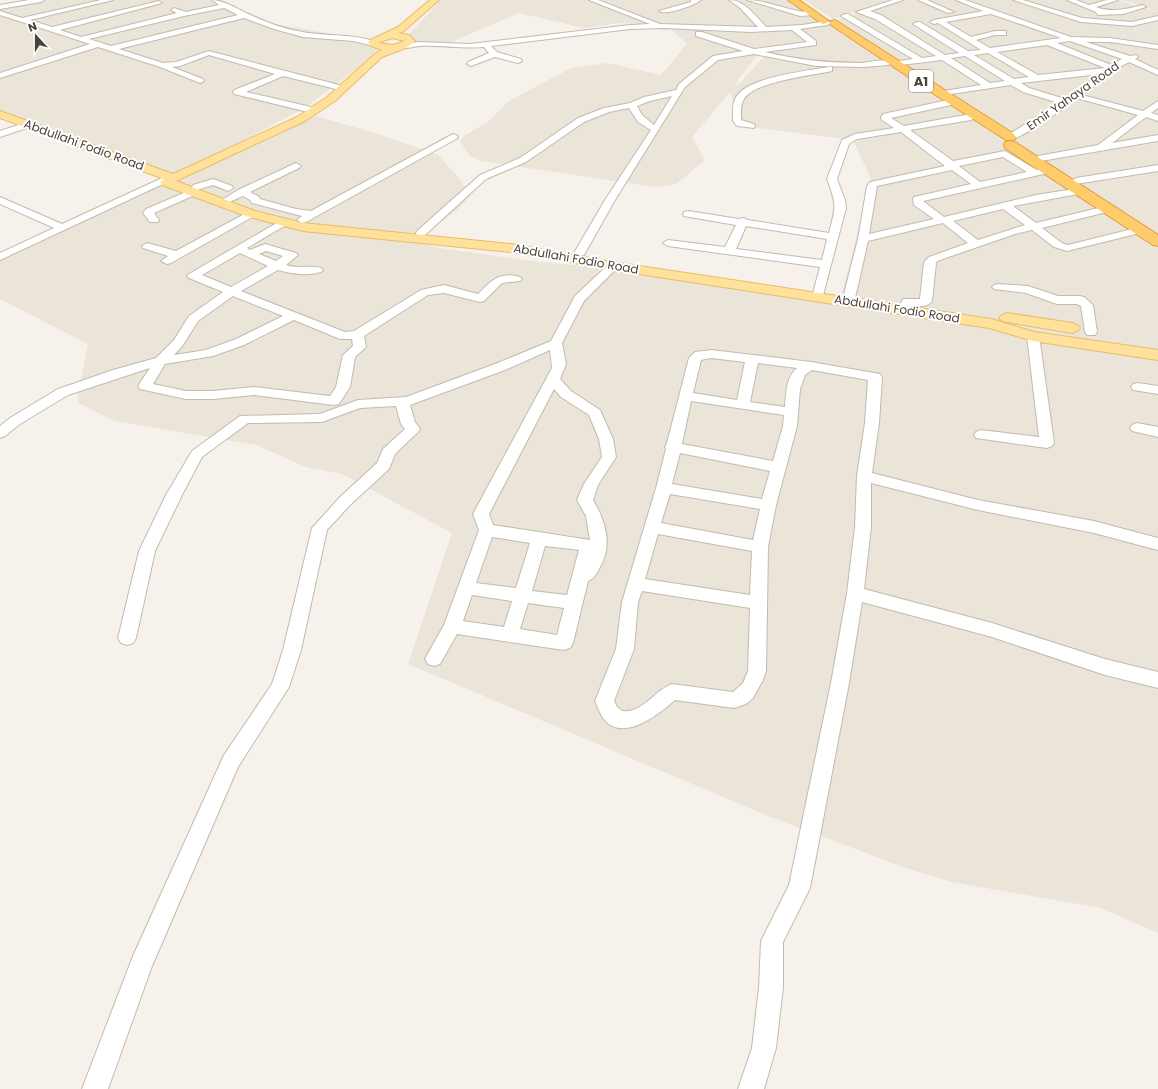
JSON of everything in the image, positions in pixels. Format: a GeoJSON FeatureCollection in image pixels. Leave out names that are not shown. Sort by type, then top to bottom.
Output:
{"type":"FeatureCollection","features":[{"type":"Feature","properties":{"kind":"highway","name":"A1"},"geometry":{"type":"LineString","coordinates":[[793,0],[829,22]]}},
{"type":"Feature","properties":{"kind":"highway","name":"A1"},"geometry":{"type":"LineString","coordinates":[[799,0],[892,64],[1012,140],[1041,167],[1078,186],[1158,234]]}},
{"type":"Feature","properties":{"kind":"highway","name":"A1"},"geometry":{"type":"LineString","coordinates":[[944,98],[995,133],[1012,140]]}},
{"type":"Feature","properties":{"kind":"highway","name":"A1"},"geometry":{"type":"LineString","coordinates":[[1078,186],[1107,209],[1158,242]]}},
{"type":"Feature","properties":{"kind":"main road"},"geometry":{"type":"LineString","coordinates":[[168,179],[272,129],[308,109],[336,87],[375,52],[378,48],[375,45],[375,40],[401,29],[435,0]]}},
{"type":"Feature","properties":{"kind":"main road"},"geometry":{"type":"LineString","coordinates":[[410,39],[406,35],[406,31],[441,0]]}},
{"type":"Feature","properties":{"kind":"main road"},"geometry":{"type":"LineString","coordinates":[[385,36],[398,35],[410,39]]}},
{"type":"Feature","properties":{"kind":"main road"},"geometry":{"type":"LineString","coordinates":[[168,179],[301,119],[331,99],[379,55],[386,50],[409,43],[410,39]]}},
{"type":"Feature","properties":{"kind":"main road"},"geometry":{"type":"LineString","coordinates":[[375,45],[384,48],[398,47]]}},
{"type":"Feature","properties":{"kind":"main road","name":"Abdullahi Fodio Road"},"geometry":{"type":"LineString","coordinates":[[0,114],[168,179],[250,214],[282,223],[304,227],[510,248],[613,266],[990,320]]}},
{"type":"Feature","properties":{"kind":"main road","name":"Abdullahi Fodio Road"},"geometry":{"type":"LineString","coordinates":[[0,117],[168,179]]}},
{"type":"Feature","properties":{"kind":"main road","name":"Abdullahi Fodio Road"},"geometry":{"type":"LineString","coordinates":[[195,190],[227,194],[267,213],[580,253],[990,320]]}},
{"type":"Feature","properties":{"kind":"main road"},"geometry":{"type":"LineString","coordinates":[[990,320],[1022,319],[1091,332],[1158,342]]}},
{"type":"Feature","properties":{"kind":"main road"},"geometry":{"type":"LineString","coordinates":[[990,320],[1018,324],[1034,329],[1158,348]]}},
{"type":"Feature","properties":{"kind":"main road"},"geometry":{"type":"LineString","coordinates":[[990,320],[1033,336],[1158,355]]}},
{"type":"Feature","properties":{"kind":"street"},"geometry":{"type":"LineString","coordinates":[[3,4],[30,0]]}},
{"type":"Feature","properties":{"kind":"street"},"geometry":{"type":"LineString","coordinates":[[3,4],[41,0]]}},
{"type":"Feature","properties":{"kind":"street"},"geometry":{"type":"LineString","coordinates":[[20,20],[110,0]]}},
{"type":"Feature","properties":{"kind":"street"},"geometry":{"type":"LineString","coordinates":[[215,0],[248,14],[307,31],[366,38],[385,36]]}},
{"type":"Feature","properties":{"kind":"street"},"geometry":{"type":"LineString","coordinates":[[592,0],[658,25]]}},
{"type":"Feature","properties":{"kind":"street"},"geometry":{"type":"LineString","coordinates":[[663,11],[693,3],[695,2],[694,1],[698,0]]}},
{"type":"Feature","properties":{"kind":"street"},"geometry":{"type":"LineString","coordinates":[[732,0],[763,28]]}},
{"type":"Feature","properties":{"kind":"street"},"geometry":{"type":"LineString","coordinates":[[750,0],[800,14],[813,13]]}},
{"type":"Feature","properties":{"kind":"street"},"geometry":{"type":"LineString","coordinates":[[398,47],[419,44],[458,46],[486,44],[618,28],[665,26],[746,30],[794,28],[829,22],[900,0]]}},
{"type":"Feature","properties":{"kind":"street"},"geometry":{"type":"LineString","coordinates":[[921,0],[950,12]]}},
{"type":"Feature","properties":{"kind":"street"},"geometry":{"type":"LineString","coordinates":[[959,0],[1092,46]]}},
{"type":"Feature","properties":{"kind":"street"},"geometry":{"type":"LineString","coordinates":[[1016,0],[1106,31],[1154,53]]}},
{"type":"Feature","properties":{"kind":"street"},"geometry":{"type":"LineString","coordinates":[[1042,0],[1074,11]]}},
{"type":"Feature","properties":{"kind":"street"},"geometry":{"type":"LineString","coordinates":[[1070,0],[1102,12],[1123,12],[1143,7]]}},
{"type":"Feature","properties":{"kind":"street"},"geometry":{"type":"LineString","coordinates":[[1088,7],[1115,0]]}},
{"type":"Feature","properties":{"kind":"street"},"geometry":{"type":"LineString","coordinates":[[50,30],[155,2],[183,14]]}},
{"type":"Feature","properties":{"kind":"street"},"geometry":{"type":"LineString","coordinates":[[1126,2],[1151,9]]}},
{"type":"Feature","properties":{"kind":"street"},"geometry":{"type":"LineString","coordinates":[[80,39],[224,3],[243,16],[302,34],[375,45]]}},
{"type":"Feature","properties":{"kind":"street"},"geometry":{"type":"LineString","coordinates":[[743,9],[768,5]]}},
{"type":"Feature","properties":{"kind":"street"},"geometry":{"type":"LineString","coordinates":[[632,14],[644,11]]}},
{"type":"Feature","properties":{"kind":"street"},"geometry":{"type":"LineString","coordinates":[[863,11],[893,26],[988,86]]}},
{"type":"Feature","properties":{"kind":"street"},"geometry":{"type":"LineString","coordinates":[[893,26],[939,21],[992,12]]}},
{"type":"Feature","properties":{"kind":"street"},"geometry":{"type":"LineString","coordinates":[[1102,12],[1099,13],[1106,31]]}},
{"type":"Feature","properties":{"kind":"street"},"geometry":{"type":"LineString","coordinates":[[0,13],[96,45],[112,48],[162,65],[200,81]]}},
{"type":"Feature","properties":{"kind":"street"},"geometry":{"type":"LineString","coordinates":[[653,13],[674,21],[674,25]]}},
{"type":"Feature","properties":{"kind":"street"},"geometry":{"type":"LineString","coordinates":[[112,48],[243,16]]}},
{"type":"Feature","properties":{"kind":"street"},"geometry":{"type":"LineString","coordinates":[[845,16],[921,60]]}},
{"type":"Feature","properties":{"kind":"street"},"geometry":{"type":"LineString","coordinates":[[996,22],[1008,16],[1130,60],[1158,73]]}},
{"type":"Feature","properties":{"kind":"street"},"geometry":{"type":"LineString","coordinates":[[959,18],[969,24]]}},
{"type":"Feature","properties":{"kind":"street"},"geometry":{"type":"LineString","coordinates":[[700,28],[697,32],[700,35],[755,51],[810,63],[840,65],[892,64],[1050,43],[1158,18]]}},
{"type":"Feature","properties":{"kind":"street"},"geometry":{"type":"LineString","coordinates":[[856,21],[881,19]]}},
{"type":"Feature","properties":{"kind":"street"},"geometry":{"type":"LineString","coordinates":[[939,21],[969,40],[1037,78]]}},
{"type":"Feature","properties":{"kind":"street"},"geometry":{"type":"LineString","coordinates":[[410,39],[426,43],[469,44],[605,27],[674,25],[763,28],[829,22]]}},
{"type":"Feature","properties":{"kind":"street"},"geometry":{"type":"LineString","coordinates":[[917,24],[1014,81],[1026,90],[1067,102]]}},
{"type":"Feature","properties":{"kind":"street"},"geometry":{"type":"LineString","coordinates":[[580,253],[610,200],[674,101],[677,92],[682,86],[716,58],[755,51],[813,44],[794,28]]}},
{"type":"Feature","properties":{"kind":"street"},"geometry":{"type":"LineString","coordinates":[[969,40],[984,33],[1003,33]]}},
{"type":"Feature","properties":{"kind":"street"},"geometry":{"type":"LineString","coordinates":[[1050,43],[1111,69]]}},
{"type":"Feature","properties":{"kind":"street"},"geometry":{"type":"LineString","coordinates":[[486,44],[494,54],[518,61]]}},
{"type":"Feature","properties":{"kind":"street"},"geometry":{"type":"LineString","coordinates":[[0,76],[96,45]]}},
{"type":"Feature","properties":{"kind":"street"},"geometry":{"type":"LineString","coordinates":[[162,65],[177,64],[209,53],[282,74],[336,87]]}},
{"type":"Feature","properties":{"kind":"street","name":"Emir Yahaya Road"},"geometry":{"type":"LineString","coordinates":[[1012,140],[1111,69],[1130,60],[1154,53]]}},
{"type":"Feature","properties":{"kind":"street","name":"Emir Yahaya Road"},"geometry":{"type":"LineString","coordinates":[[1012,140],[1080,97],[1130,60],[1154,53]]}},
{"type":"Feature","properties":{"kind":"street"},"geometry":{"type":"LineString","coordinates":[[472,64],[494,54]]}},
{"type":"Feature","properties":{"kind":"street"},"geometry":{"type":"LineString","coordinates":[[751,126],[737,121],[739,99],[745,91],[758,84],[840,65]]}},
{"type":"Feature","properties":{"kind":"street"},"geometry":{"type":"LineString","coordinates":[[978,185],[885,117],[988,86],[1014,81],[1111,69]]}},
{"type":"Feature","properties":{"kind":"street"},"geometry":{"type":"LineString","coordinates":[[282,74],[237,92],[308,109]]}},
{"type":"Feature","properties":{"kind":"street"},"geometry":{"type":"LineString","coordinates":[[421,233],[483,178],[523,160],[580,120],[607,110],[632,106],[647,99],[677,92]]}},
{"type":"Feature","properties":{"kind":"street"},"geometry":{"type":"LineString","coordinates":[[1080,97],[1158,118]]}},
{"type":"Feature","properties":{"kind":"street"},"geometry":{"type":"LineString","coordinates":[[1102,146],[1158,104]]}},
{"type":"Feature","properties":{"kind":"street"},"geometry":{"type":"LineString","coordinates":[[632,106],[636,115],[646,124],[656,129]]}},
{"type":"Feature","properties":{"kind":"street"},"geometry":{"type":"LineString","coordinates":[[819,293],[841,208],[840,200],[832,179],[845,142],[855,138],[971,117]]}},
{"type":"Feature","properties":{"kind":"street"},"geometry":{"type":"LineString","coordinates":[[0,134],[24,126]]}},
{"type":"Feature","properties":{"kind":"street"},"geometry":{"type":"LineString","coordinates":[[242,192],[254,198],[256,202],[295,212],[307,217],[453,137]]}},
{"type":"Feature","properties":{"kind":"street"},"geometry":{"type":"LineString","coordinates":[[976,244],[918,203],[918,199],[978,185],[1041,167],[1102,146],[1158,138]]}},
{"type":"Feature","properties":{"kind":"street"},"geometry":{"type":"LineString","coordinates":[[849,298],[863,239],[871,188],[874,184],[1005,154],[1041,167]]}},
{"type":"Feature","properties":{"kind":"street"},"geometry":{"type":"LineString","coordinates":[[227,194],[242,192],[296,166]]}},
{"type":"Feature","properties":{"kind":"street"},"geometry":{"type":"LineString","coordinates":[[863,239],[1054,194],[1078,186],[1158,168]]}},
{"type":"Feature","properties":{"kind":"street"},"geometry":{"type":"LineString","coordinates":[[0,257],[168,179]]}},
{"type":"Feature","properties":{"kind":"street"},"geometry":{"type":"LineString","coordinates":[[154,220],[148,213],[150,211],[195,190]]}},
{"type":"Feature","properties":{"kind":"street"},"geometry":{"type":"LineString","coordinates":[[0,200],[63,228]]}},
{"type":"Feature","properties":{"kind":"street"},"geometry":{"type":"LineString","coordinates":[[1005,205],[1058,245],[1068,248],[1140,230]]}},
{"type":"Feature","properties":{"kind":"street"},"geometry":{"type":"LineString","coordinates":[[906,307],[907,302],[923,303],[926,301],[931,260],[1011,232],[1107,209]]}},
{"type":"Feature","properties":{"kind":"street"},"geometry":{"type":"LineString","coordinates":[[147,246],[171,258],[250,214]]}},
{"type":"Feature","properties":{"kind":"street"},"geometry":{"type":"LineString","coordinates":[[688,214],[743,221],[834,237]]}},
{"type":"Feature","properties":{"kind":"street"},"geometry":{"type":"LineString","coordinates":[[729,251],[743,221]]}},
{"type":"Feature","properties":{"kind":"street"},"geometry":{"type":"LineString","coordinates":[[245,252],[282,223]]}},
{"type":"Feature","properties":{"kind":"street"},"geometry":{"type":"LineString","coordinates":[[668,243],[826,264]]}},
{"type":"Feature","properties":{"kind":"street"},"geometry":{"type":"LineString","coordinates":[[357,335],[360,347],[349,356],[343,387],[334,401],[254,391],[213,395],[186,395],[145,386],[161,361],[179,342],[194,319],[232,291],[277,266],[292,255],[265,247],[245,252],[193,276],[232,291],[344,336],[357,335],[426,292],[444,289],[480,298],[499,280],[516,279]]}},
{"type":"Feature","properties":{"kind":"street"},"geometry":{"type":"LineString","coordinates":[[245,252],[277,266],[293,271],[317,270]]}},
{"type":"Feature","properties":{"kind":"street"},"geometry":{"type":"LineString","coordinates":[[434,659],[452,626],[487,530],[481,514],[559,368],[560,360],[556,349],[556,343],[579,299],[613,266]]}},
{"type":"Feature","properties":{"kind":"street"},"geometry":{"type":"LineString","coordinates":[[998,287],[1028,290],[1057,300],[1080,300],[1087,305],[1091,332]]}},
{"type":"Feature","properties":{"kind":"street"},"geometry":{"type":"LineString","coordinates":[[0,433],[15,421],[64,392],[118,373],[161,361],[208,353],[240,342],[293,316]]}},
{"type":"Feature","properties":{"kind":"street"},"geometry":{"type":"LineString","coordinates":[[981,435],[1047,443],[1033,336]]}},
{"type":"Feature","properties":{"kind":"street"},"geometry":{"type":"LineString","coordinates":[[127,638],[148,551],[174,494],[197,454],[245,419],[322,418],[358,404],[402,401],[408,402],[500,367],[556,343]]}},
{"type":"Feature","properties":{"kind":"street"},"geometry":{"type":"LineString","coordinates":[[752,1089],[764,1048],[771,987],[772,941],[799,888],[840,683],[855,593],[863,528],[864,476],[872,423],[874,377],[811,366],[711,354],[697,356],[693,360],[672,447],[664,488],[630,602],[625,649],[604,701],[607,711],[616,718],[629,721],[642,716],[672,692],[734,700],[747,693],[757,671],[760,547],[768,505],[790,426],[793,389],[799,373],[811,366]]}},
{"type":"Feature","properties":{"kind":"street"},"geometry":{"type":"LineString","coordinates":[[743,405],[752,359]]}},
{"type":"Feature","properties":{"kind":"street"},"geometry":{"type":"LineString","coordinates":[[553,379],[566,394],[595,414],[606,439],[609,457],[591,484],[585,500],[595,517],[599,539],[597,556],[590,572],[579,579]]}},
{"type":"Feature","properties":{"kind":"street"},"geometry":{"type":"LineString","coordinates":[[1138,387],[1158,390]]}},
{"type":"Feature","properties":{"kind":"street"},"geometry":{"type":"LineString","coordinates":[[685,396],[791,412]]}},
{"type":"Feature","properties":{"kind":"street"},"geometry":{"type":"LineString","coordinates":[[95,1089],[141,964],[228,768],[280,687],[292,650],[320,528],[345,501],[384,465],[388,452],[413,429],[408,424],[402,401]]}},
{"type":"Feature","properties":{"kind":"street"},"geometry":{"type":"LineString","coordinates":[[1137,428],[1158,432]]}},
{"type":"Feature","properties":{"kind":"street"},"geometry":{"type":"LineString","coordinates":[[672,447],[778,467]]}},
{"type":"Feature","properties":{"kind":"street"},"geometry":{"type":"LineString","coordinates":[[864,476],[978,505],[1094,527],[1158,544]]}},
{"type":"Feature","properties":{"kind":"street"},"geometry":{"type":"LineString","coordinates":[[664,488],[768,505]]}},
{"type":"Feature","properties":{"kind":"street"},"geometry":{"type":"LineString","coordinates":[[652,527],[760,547]]}},
{"type":"Feature","properties":{"kind":"street"},"geometry":{"type":"LineString","coordinates":[[452,626],[564,643],[588,545],[487,530]]}},
{"type":"Feature","properties":{"kind":"street"},"geometry":{"type":"LineString","coordinates":[[510,635],[540,539]]}},
{"type":"Feature","properties":{"kind":"street"},"geometry":{"type":"LineString","coordinates":[[636,584],[759,603]]}},
{"type":"Feature","properties":{"kind":"street"},"geometry":{"type":"LineString","coordinates":[[466,588],[574,603]]}},
{"type":"Feature","properties":{"kind":"street"},"geometry":{"type":"LineString","coordinates":[[855,593],[992,630],[1105,667],[1158,680]]}},
{"type":"Feature","properties":{"kind":"shaded area"},"geometry":{"type":"Polygon","coordinates":[[[35,0],[217,0],[225,6],[276,24],[354,38],[376,49],[369,59],[306,107],[217,155],[171,177],[0,111],[0,6],[35,0]]]}},
{"type":"Feature","properties":{"kind":"shaded area"},"geometry":{"type":"Polygon","coordinates":[[[441,0],[796,0],[831,21],[894,64],[876,66],[819,65],[761,51],[737,81],[736,86],[766,54],[821,67],[880,67],[897,65],[832,21],[902,0],[1117,0],[1158,12],[1158,933],[1101,908],[951,882],[903,867],[768,816],[408,664],[452,533],[342,474],[306,467],[256,445],[114,421],[77,402],[88,344],[0,299],[0,256],[138,191],[243,151],[279,132],[316,116],[381,135],[438,155],[460,179],[470,196],[457,210],[437,225],[398,239],[440,248],[530,261],[684,275],[837,303],[842,293],[871,179],[853,140],[742,126],[730,92],[692,137],[705,160],[676,184],[655,187],[481,161],[470,156],[460,141],[464,136],[489,121],[509,101],[571,68],[607,63],[661,75],[687,44],[667,25],[618,23],[584,28],[519,13],[449,43],[401,43],[441,0]]]}},
{"type":"Feature","properties":{"kind":"shaded area"},"geometry":{"type":"Polygon","coordinates":[[[804,0],[890,0],[833,19],[804,0]]]}},
{"type":"Feature","properties":{"kind":"shaded area"},"geometry":{"type":"Polygon","coordinates":[[[1121,0],[1158,0],[1158,12],[1148,8],[1121,0]]]}}]}
